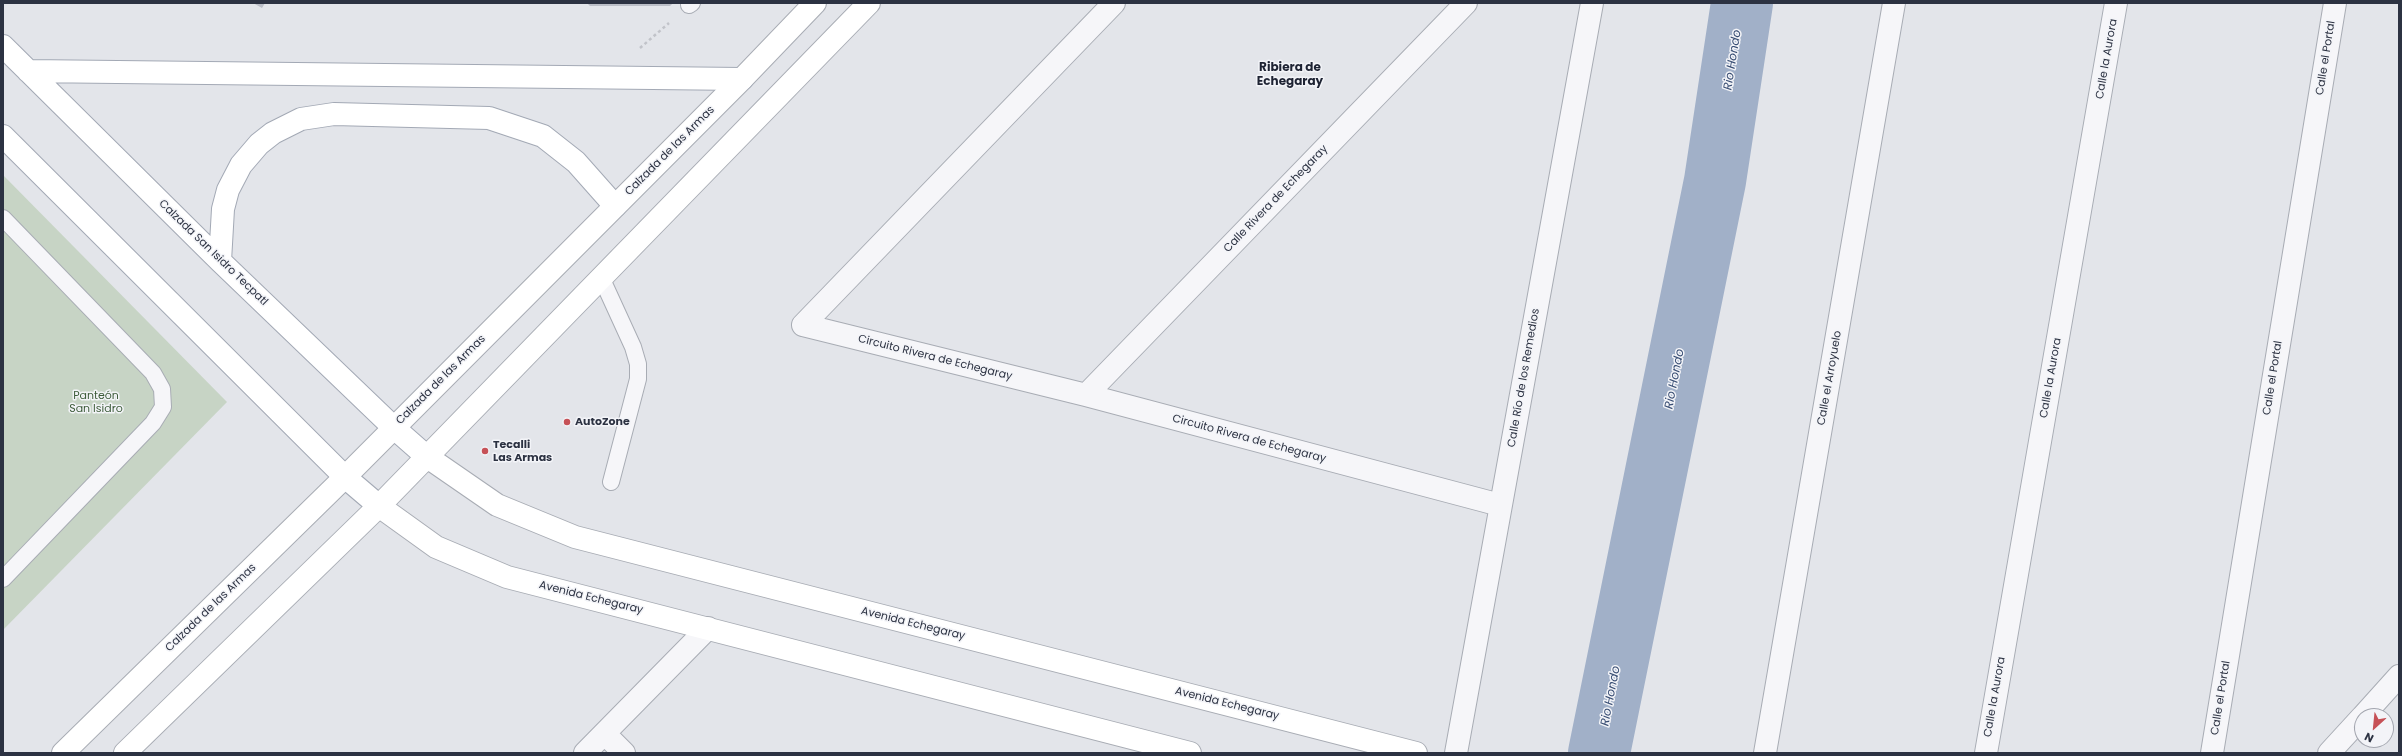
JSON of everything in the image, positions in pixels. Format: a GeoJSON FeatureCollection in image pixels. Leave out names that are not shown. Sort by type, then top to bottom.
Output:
{"type":"FeatureCollection","features":[{"type":"Feature","properties":{"kind":"main road","name":"Calzada de las Armas"},"geometry":{"type":"LineString","coordinates":[[63,753],[344,477],[742,80],[815,3]]}},
{"type":"Feature","properties":{"kind":"main road"},"geometry":{"type":"LineString","coordinates":[[125,753],[379,506],[868,3]]}},
{"type":"Feature","properties":{"kind":"main road","name":"Calzada San Isidro Tecpatl"},"geometry":{"type":"LineString","coordinates":[[3,46],[220,261],[393,427],[426,456]]}},
{"type":"Feature","properties":{"kind":"main road"},"geometry":{"type":"LineString","coordinates":[[28,70],[742,80]]}},
{"type":"Feature","properties":{"kind":"main road"},"geometry":{"type":"LineString","coordinates":[[220,261],[223,209],[228,190],[240,165],[259,144],[273,133],[301,119],[334,114],[489,118],[543,136],[576,162],[615,206]]}},
{"type":"Feature","properties":{"kind":"main road"},"geometry":{"type":"LineString","coordinates":[[3,136],[344,477],[379,506]]}},
{"type":"Feature","properties":{"kind":"main road","name":"Avenida Echegaray"},"geometry":{"type":"LineString","coordinates":[[426,456],[497,505],[575,536],[1416,753]]}},
{"type":"Feature","properties":{"kind":"main road","name":"Avenida Echegaray"},"geometry":{"type":"LineString","coordinates":[[379,506],[436,547],[506,577],[1190,753]]}},
{"type":"Feature","properties":{"kind":"street","name":"Circuito Rivera de Echegaray"},"geometry":{"type":"LineString","coordinates":[[1114,3],[803,325],[1086,395],[1500,506]]}},
{"type":"Feature","properties":{"kind":"street","name":"Calle Rivera de Echegaray"},"geometry":{"type":"LineString","coordinates":[[1086,395],[1466,3]]}},
{"type":"Feature","properties":{"kind":"street","name":"Calle Río de los Remedios"},"geometry":{"type":"LineString","coordinates":[[1456,753],[1592,3]]}},
{"type":"Feature","properties":{"kind":"street","name":"Calle el Arroyuelo"},"geometry":{"type":"LineString","coordinates":[[1765,753],[1894,3]]}},
{"type":"Feature","properties":{"kind":"street","name":"Calle la Aurora"},"geometry":{"type":"LineString","coordinates":[[1986,753],[2116,3]]}},
{"type":"Feature","properties":{"kind":"street","name":"Calle el Portal"},"geometry":{"type":"LineString","coordinates":[[2212,753],[2335,3]]}},
{"type":"Feature","properties":{"kind":"street"},"geometry":{"type":"LineString","coordinates":[[585,753],[708,628]]}},
{"type":"Feature","properties":{"kind":"street"},"geometry":{"type":"LineString","coordinates":[[2369,708],[2399,676]]}},
{"type":"Feature","properties":{"kind":"street"},"geometry":{"type":"LineString","coordinates":[[2329,753],[2354,725]]}},
{"type":"Feature","properties":{"kind":"street"},"geometry":{"type":"LineString","coordinates":[[605,734],[624,753]]}},
{"type":"Feature","properties":{"kind":"lane"},"geometry":{"type":"LineString","coordinates":[[3,218],[153,373],[162,389],[163,407],[153,423],[3,579]]}},
{"type":"Feature","properties":{"kind":"lane"},"geometry":{"type":"LineString","coordinates":[[601,277],[633,347],[638,364],[638,379],[611,482]]}},
{"type":"Feature","properties":{"kind":"path"},"geometry":{"type":"LineString","coordinates":[[605,78],[690,4]]}},
{"type":"Feature","properties":{"kind":"green space","name":"Panteón San Isidro"},"geometry":{"type":"Polygon","coordinates":[[[3,175],[227,402],[3,630],[3,175]]]}},
{"type":"Feature","properties":{"kind":"building"},"geometry":{"type":"Polygon","coordinates":[[[253,3],[265,3],[262,8],[253,3]]]}},
{"type":"Feature","properties":{"kind":"building"},"geometry":{"type":"Polygon","coordinates":[[[587,3],[673,3],[670,6],[590,6],[587,3]]]}},
{"type":"Feature","properties":{"kind":"waterway","name":"Rio Hondo"},"geometry":{"type":"LineString","coordinates":[[1599,753],[1715,181],[1742,3]]}},
{"type":"Feature","properties":{"kind":"place","name":"AutoZone"},"geometry":{"type":"Point","coordinates":[567,422]}},
{"type":"Feature","properties":{"kind":"place","name":"Tecalli Las Armas"},"geometry":{"type":"Point","coordinates":[485,451]}},
{"type":"Feature","properties":{"kind":"district","name":"Ribiera de Echegaray"},"geometry":{"type":"Point","coordinates":[1290,75]}}]}
